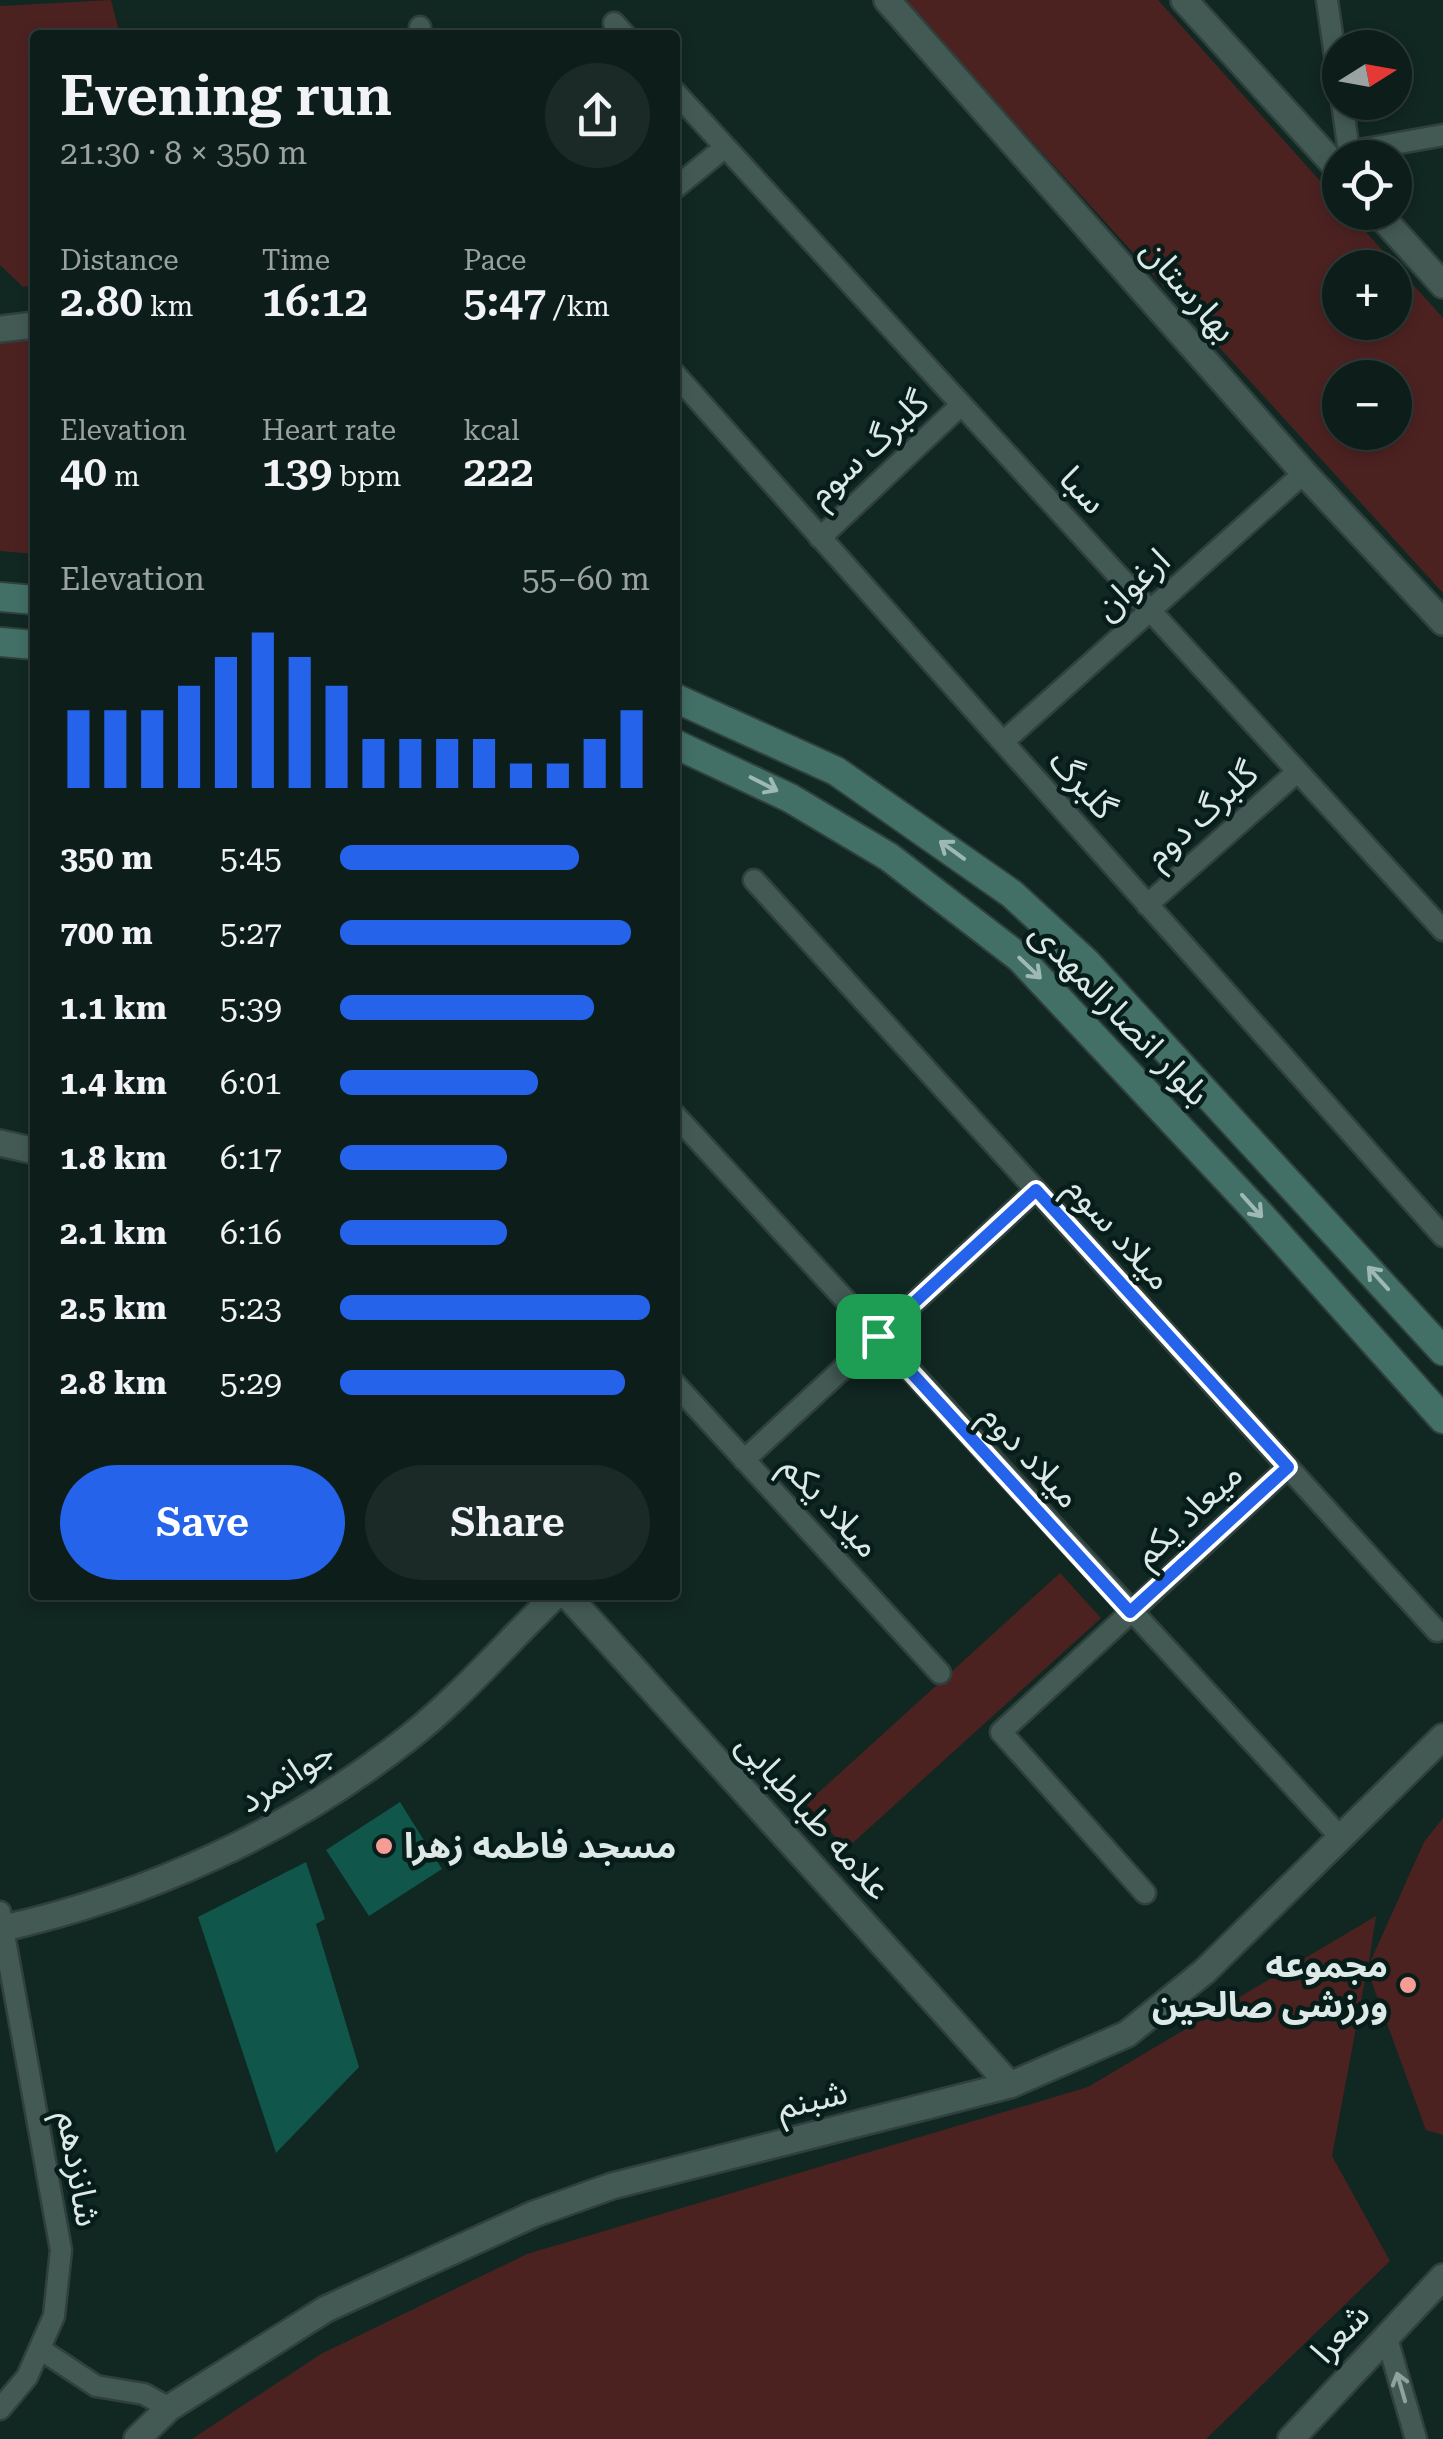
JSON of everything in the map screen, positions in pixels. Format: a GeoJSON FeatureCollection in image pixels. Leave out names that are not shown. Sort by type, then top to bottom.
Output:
{"type":"FeatureCollection","features":[{"type":"Feature","properties":{"kind":"main road"},"geometry":{"type":"LineString","coordinates":[[0,597],[30,600]]}},
{"type":"Feature","properties":{"kind":"main road"},"geometry":{"type":"LineString","coordinates":[[0,642],[30,645]]}},
{"type":"Feature","properties":{"kind":"main road","name":"بلوار انصارالمهدی"},"geometry":{"type":"LineString","coordinates":[[680,700],[836,771],[1012,894],[1099,975],[1443,1350]]}},
{"type":"Feature","properties":{"kind":"main road","name":"بلوار انصارالمهدی"},"geometry":{"type":"LineString","coordinates":[[680,746],[790,798],[889,856],[1020,958],[1231,1183],[1443,1420]]}},
{"type":"Feature","properties":{"kind":"street","name":"بهارستان"},"geometry":{"type":"LineString","coordinates":[[886,0],[1304,473],[1443,622]]}},
{"type":"Feature","properties":{"kind":"street"},"geometry":{"type":"LineString","coordinates":[[1184,0],[1323,140]]}},
{"type":"Feature","properties":{"kind":"street"},"geometry":{"type":"LineString","coordinates":[[1326,0],[1331,30]]}},
{"type":"Feature","properties":{"kind":"street","name":"سبا"},"geometry":{"type":"LineString","coordinates":[[680,98],[1443,930]]}},
{"type":"Feature","properties":{"kind":"street"},"geometry":{"type":"LineString","coordinates":[[1412,144],[1443,135]]}},
{"type":"Feature","properties":{"kind":"street"},"geometry":{"type":"LineString","coordinates":[[680,184],[724,148]]}},
{"type":"Feature","properties":{"kind":"street"},"geometry":{"type":"LineString","coordinates":[[1394,230],[1443,284]]}},
{"type":"Feature","properties":{"kind":"street"},"geometry":{"type":"LineString","coordinates":[[2,327],[30,325]]}},
{"type":"Feature","properties":{"kind":"street","name":"گلبرگ"},"geometry":{"type":"LineString","coordinates":[[680,380],[1443,1236]]}},
{"type":"Feature","properties":{"kind":"street","name":"گلبرگ سوم"},"geometry":{"type":"LineString","coordinates":[[820,538],[961,405]]}},
{"type":"Feature","properties":{"kind":"street","name":"ارغوان"},"geometry":{"type":"LineString","coordinates":[[1002,742],[1304,473]]}},
{"type":"Feature","properties":{"kind":"street","name":"گلبرگ دوم"},"geometry":{"type":"LineString","coordinates":[[1148,905],[1297,772]]}},
{"type":"Feature","properties":{"kind":"street","name":"میلاد سوم"},"geometry":{"type":"LineString","coordinates":[[754,880],[1437,1630]]}},
{"type":"Feature","properties":{"kind":"street","name":"میلاد دوم"},"geometry":{"type":"LineString","coordinates":[[680,1119],[1342,1839]]}},
{"type":"Feature","properties":{"kind":"street"},"geometry":{"type":"LineString","coordinates":[[0,1144],[30,1150]]}},
{"type":"Feature","properties":{"kind":"street"},"geometry":{"type":"LineString","coordinates":[[744,1460],[1036,1190]]}},
{"type":"Feature","properties":{"kind":"street","name":"میلاد یکم"},"geometry":{"type":"LineString","coordinates":[[680,1390],[940,1673]]}},
{"type":"Feature","properties":{"kind":"street","name":"میعاد یکم"},"geometry":{"type":"LineString","coordinates":[[1145,1893],[1001,1732],[1288,1467]]}},
{"type":"Feature","properties":{"kind":"street","name":"جوانمرد"},"geometry":{"type":"LineString","coordinates":[[1,1923],[138,1889],[246,1842],[335,1790],[410,1737],[551,1600]]}},
{"type":"Feature","properties":{"kind":"street","name":"علامه طباطبایی"},"geometry":{"type":"LineString","coordinates":[[572,1600],[1010,2085]]}},
{"type":"Feature","properties":{"kind":"street","name":"شبنم"},"geometry":{"type":"LineString","coordinates":[[136,2439],[170,2408],[326,2309],[534,2214],[612,2186],[1010,2085],[1127,2034],[1205,1971],[1443,1737]]}},
{"type":"Feature","properties":{"kind":"street","name":"شانزدهم"},"geometry":{"type":"LineString","coordinates":[[0,2409],[28,2377],[54,2316],[61,2250],[1,1923]]}},
{"type":"Feature","properties":{"kind":"street","name":"شعرا"},"geometry":{"type":"LineString","coordinates":[[1291,2439],[1443,2278]]}},
{"type":"Feature","properties":{"kind":"street"},"geometry":{"type":"LineString","coordinates":[[1386,2335],[1416,2439]]}},
{"type":"Feature","properties":{"kind":"street"},"geometry":{"type":"LineString","coordinates":[[40,2349],[96,2386],[144,2394],[170,2408]]}},
{"type":"Feature","properties":{"kind":"shaded area"},"geometry":{"type":"Polygon","coordinates":[[[111,0],[119,30],[30,30],[30,286],[23,287],[0,265],[0,6],[111,0]]]}},
{"type":"Feature","properties":{"kind":"shaded area"},"geometry":{"type":"Polygon","coordinates":[[[903,0],[1158,0],[1322,183],[1322,230],[1364,230],[1382,250],[1322,250],[1322,340],[1412,340],[1412,283],[1443,318],[1443,593],[903,0]]]}},
{"type":"Feature","properties":{"kind":"shaded area"},"geometry":{"type":"Polygon","coordinates":[[[30,339],[30,554],[0,551],[0,342],[30,339]]]}},
{"type":"Feature","properties":{"kind":"shaded area"},"geometry":{"type":"Polygon","coordinates":[[[1060,1573],[1101,1618],[846,1849],[806,1804],[1060,1573]]]}},
{"type":"Feature","properties":{"kind":"shaded area"},"geometry":{"type":"Polygon","coordinates":[[[1443,1818],[1443,2135],[1426,2130],[1367,1969],[1332,2156],[1390,2261],[1206,2439],[192,2439],[321,2354],[527,2254],[1088,2087],[1376,1916],[1368,1967],[1424,1842],[1443,1818]]]}},
{"type":"Feature","properties":{"kind":"building"},"geometry":{"type":"Polygon","coordinates":[[[400,1802],[442,1869],[369,1916],[326,1850],[400,1802]]]}},
{"type":"Feature","properties":{"kind":"building"},"geometry":{"type":"Polygon","coordinates":[[[306,1862],[325,1919],[316,1924],[359,2067],[276,2153],[198,1917],[306,1862]]]}},
{"type":"Feature","properties":{"kind":"place","name":"مسجد فاطمه زهرا"},"geometry":{"type":"Point","coordinates":[384,1846]}},
{"type":"Feature","properties":{"kind":"place","name":"مجموعه ورزشی صالحین"},"geometry":{"type":"Point","coordinates":[1408,1985]}},
{"type":"Feature","properties":{"kind":"route"},"geometry":{"type":"LineString","coordinates":[[1036,1190],[1288,1467],[1130,1612],[878,1336],[1036,1190]]}}]}
